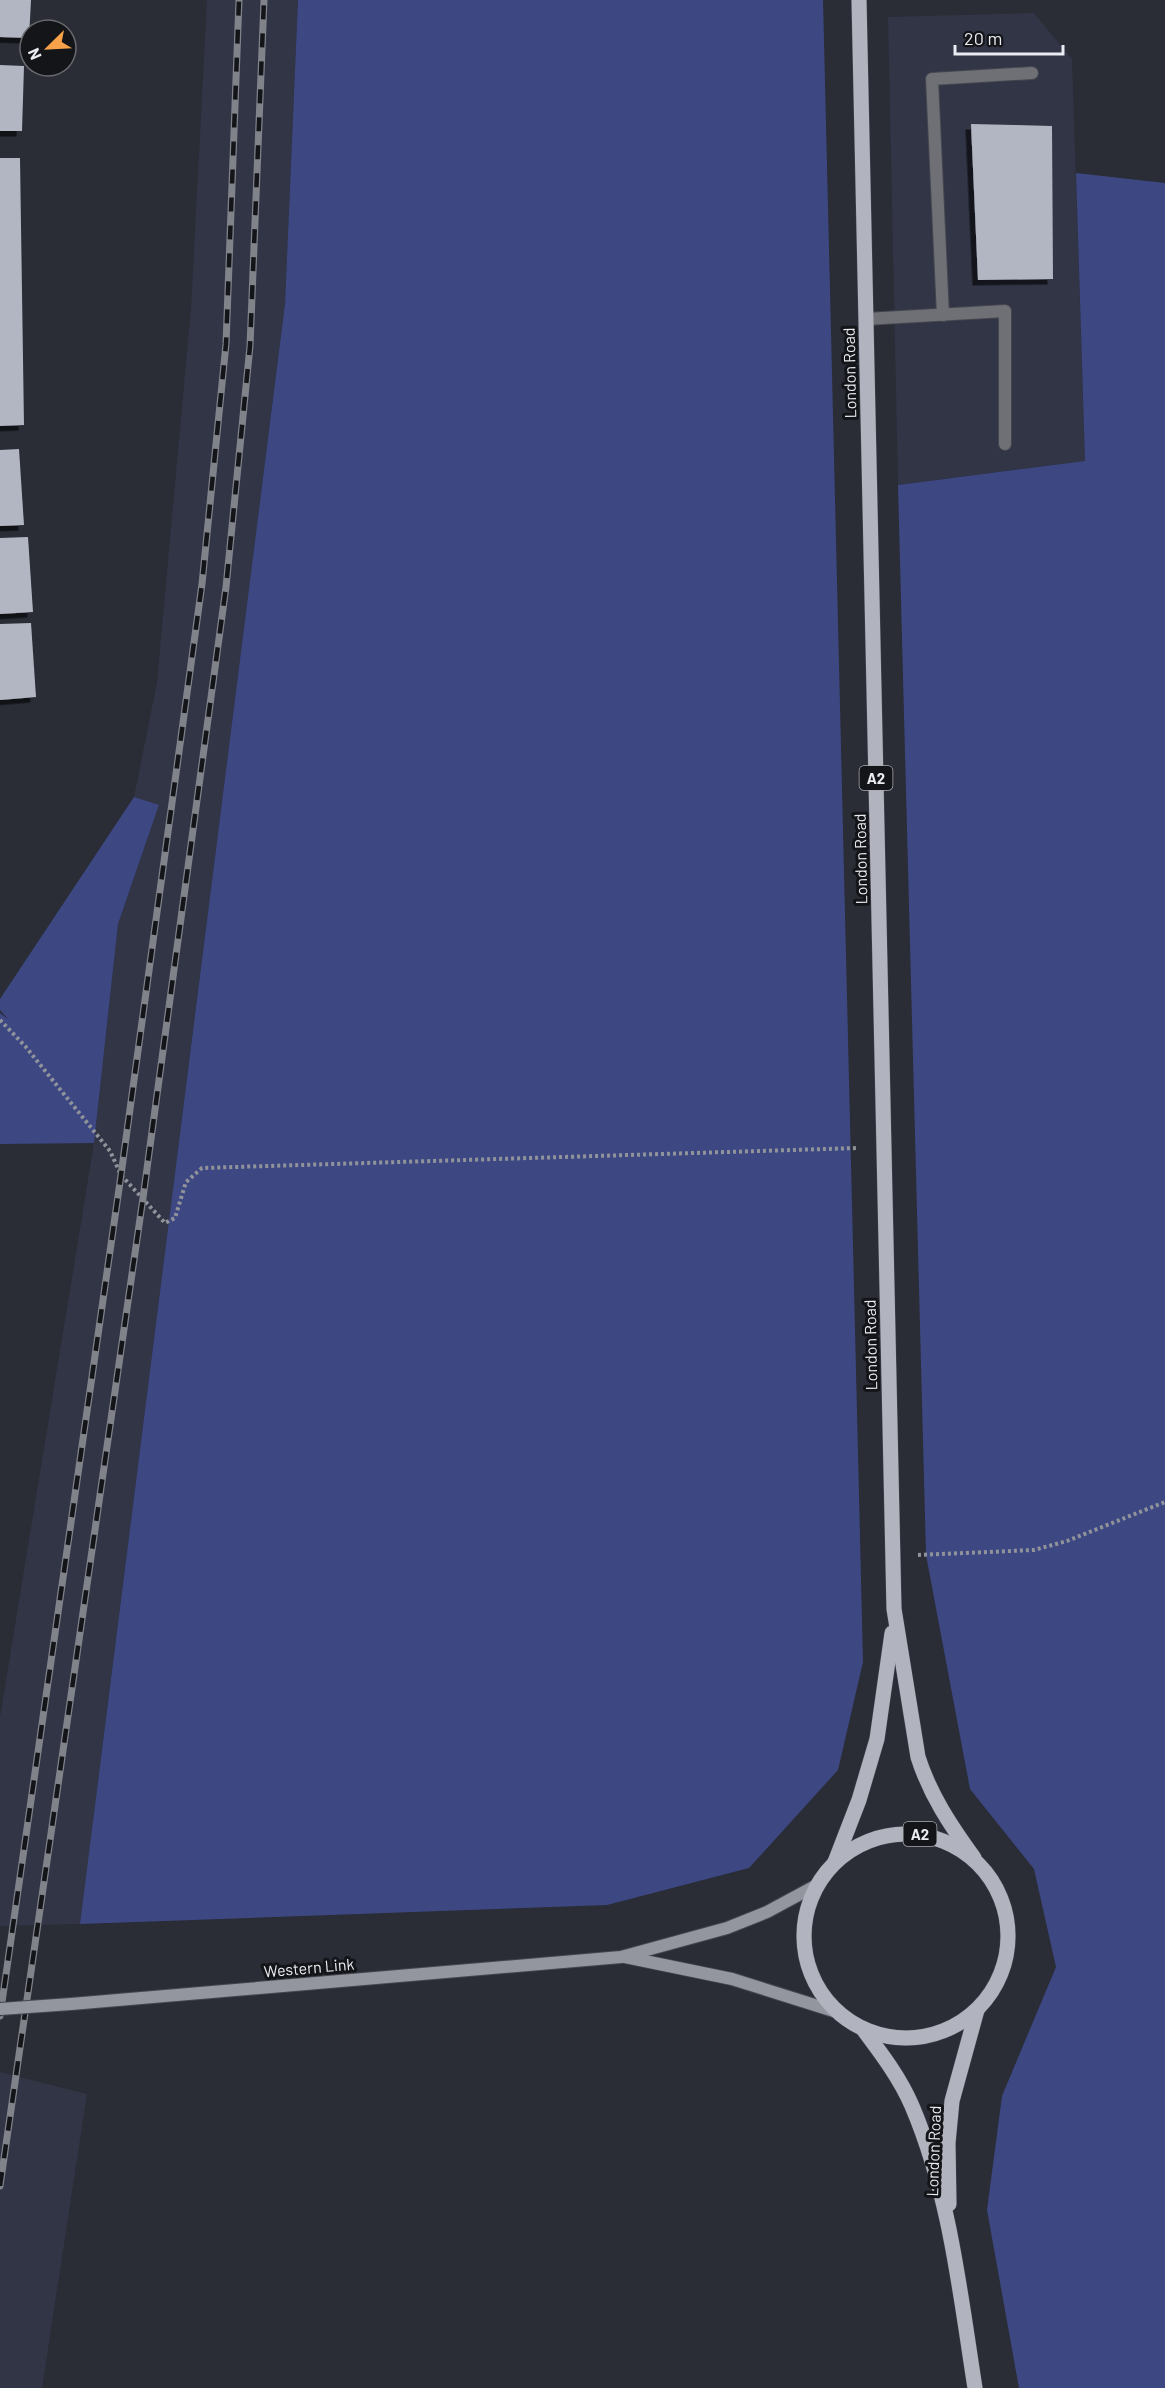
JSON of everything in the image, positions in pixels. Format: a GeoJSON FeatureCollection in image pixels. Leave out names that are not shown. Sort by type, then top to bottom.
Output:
{"type":"FeatureCollection","features":[{"type":"Feature","properties":{"kind":"main road","name":"London Road"},"geometry":{"type":"LineString","coordinates":[[859,0],[894,1609],[920,1764],[947,1820],[996,1884],[1007,1916],[1008,1950],[998,1983],[978,2010],[952,2028],[923,2037],[893,2037],[863,2029]]}},
{"type":"Feature","properties":{"kind":"main road","name":"London Road"},"geometry":{"type":"LineString","coordinates":[[835,1862],[859,1800],[877,1739],[894,1609]]}},
{"type":"Feature","properties":{"kind":"main road","name":"London Road"},"geometry":{"type":"LineString","coordinates":[[974,1858],[948,1842],[919,1834],[889,1834],[860,1844],[835,1862],[817,1885],[807,1911],[804,1939],[809,1966],[821,1992],[840,2013],[863,2029],[893,2071],[912,2105],[949,2225],[975,2388]]}},
{"type":"Feature","properties":{"kind":"main road","name":"Western Link"},"geometry":{"type":"LineString","coordinates":[[0,2009],[621,1957],[727,1928],[767,1912],[817,1885]]}},
{"type":"Feature","properties":{"kind":"main road","name":"Western Link"},"geometry":{"type":"LineString","coordinates":[[621,1957],[732,1979],[840,2013]]}},
{"type":"Feature","properties":{"kind":"main road","name":"London Road"},"geometry":{"type":"LineString","coordinates":[[949,2225],[948,2143],[952,2101],[978,2010]]}},
{"type":"Feature","properties":{"kind":"lane"},"geometry":{"type":"LineString","coordinates":[[943,315],[932,79],[1032,73]]}},
{"type":"Feature","properties":{"kind":"lane"},"geometry":{"type":"LineString","coordinates":[[866,319],[1005,311],[1005,444]]}},
{"type":"Feature","properties":{"kind":"path"},"geometry":{"type":"LineString","coordinates":[[0,1020],[25,1046],[110,1151],[121,1175],[165,1222],[175,1218],[186,1182],[202,1167],[884,1147]]}},
{"type":"Feature","properties":{"kind":"path"},"geometry":{"type":"LineString","coordinates":[[893,1556],[1034,1550],[1067,1541],[1165,1502]]}},
{"type":"Feature","properties":{"kind":"shaded area"},"geometry":{"type":"Polygon","coordinates":[[[207,0],[298,0],[285,304],[80,1924],[0,1926],[0,1717],[94,1143],[118,924],[159,806],[134,797],[157,682],[191,308],[207,0]]]}},
{"type":"Feature","properties":{"kind":"shaded area"},"geometry":{"type":"Polygon","coordinates":[[[298,0],[823,0],[863,1662],[838,1770],[749,1868],[607,1905],[80,1924],[285,304],[298,0]]]}},
{"type":"Feature","properties":{"kind":"shaded area"},"geometry":{"type":"Polygon","coordinates":[[[1034,13],[1072,59],[1085,461],[898,485],[888,17],[1034,13]]]}},
{"type":"Feature","properties":{"kind":"shaded area"},"geometry":{"type":"Polygon","coordinates":[[[1076,173],[1165,183],[1165,2388],[1019,2388],[987,2210],[1002,2096],[1056,1967],[1034,1869],[970,1789],[926,1555],[898,485],[1085,461],[1076,173]]]}},
{"type":"Feature","properties":{"kind":"shaded area"},"geometry":{"type":"Polygon","coordinates":[[[134,797],[159,805],[118,924],[94,1143],[0,1144],[0,1013],[8,1019],[0,1010],[0,999],[134,797]]]}},
{"type":"Feature","properties":{"kind":"shaded area"},"geometry":{"type":"Polygon","coordinates":[[[0,2072],[87,2094],[42,2388],[0,2388],[0,2072]]]}},
{"type":"Feature","properties":{"kind":"building"},"geometry":{"type":"Polygon","coordinates":[[[0,0],[31,0],[30,18],[18,18],[18,38],[0,37],[0,0]]]}},
{"type":"Feature","properties":{"kind":"building"},"geometry":{"type":"Polygon","coordinates":[[[0,65],[18,66],[18,78],[24,78],[22,131],[0,131],[0,65]]]}},
{"type":"Feature","properties":{"kind":"building"},"geometry":{"type":"Polygon","coordinates":[[[971,124],[1052,126],[1053,279],[978,280],[971,124]]]}},
{"type":"Feature","properties":{"kind":"building"},"geometry":{"type":"Polygon","coordinates":[[[0,158],[20,158],[24,425],[0,426],[0,158]]]}},
{"type":"Feature","properties":{"kind":"building"},"geometry":{"type":"Polygon","coordinates":[[[19,449],[24,525],[0,526],[0,450],[19,449]]]}},
{"type":"Feature","properties":{"kind":"building"},"geometry":{"type":"Polygon","coordinates":[[[28,537],[33,612],[0,614],[0,538],[28,537]]]}},
{"type":"Feature","properties":{"kind":"building"},"geometry":{"type":"Polygon","coordinates":[[[31,623],[36,697],[0,700],[0,624],[31,623]]]}},
{"type":"Feature","properties":{"kind":"railway"},"geometry":{"type":"LineString","coordinates":[[0,2016],[121,1175],[202,584],[226,344],[239,0]]}},
{"type":"Feature","properties":{"kind":"railway"},"geometry":{"type":"LineString","coordinates":[[0,2186],[143,1198],[226,587],[250,346],[264,0]]}}]}
